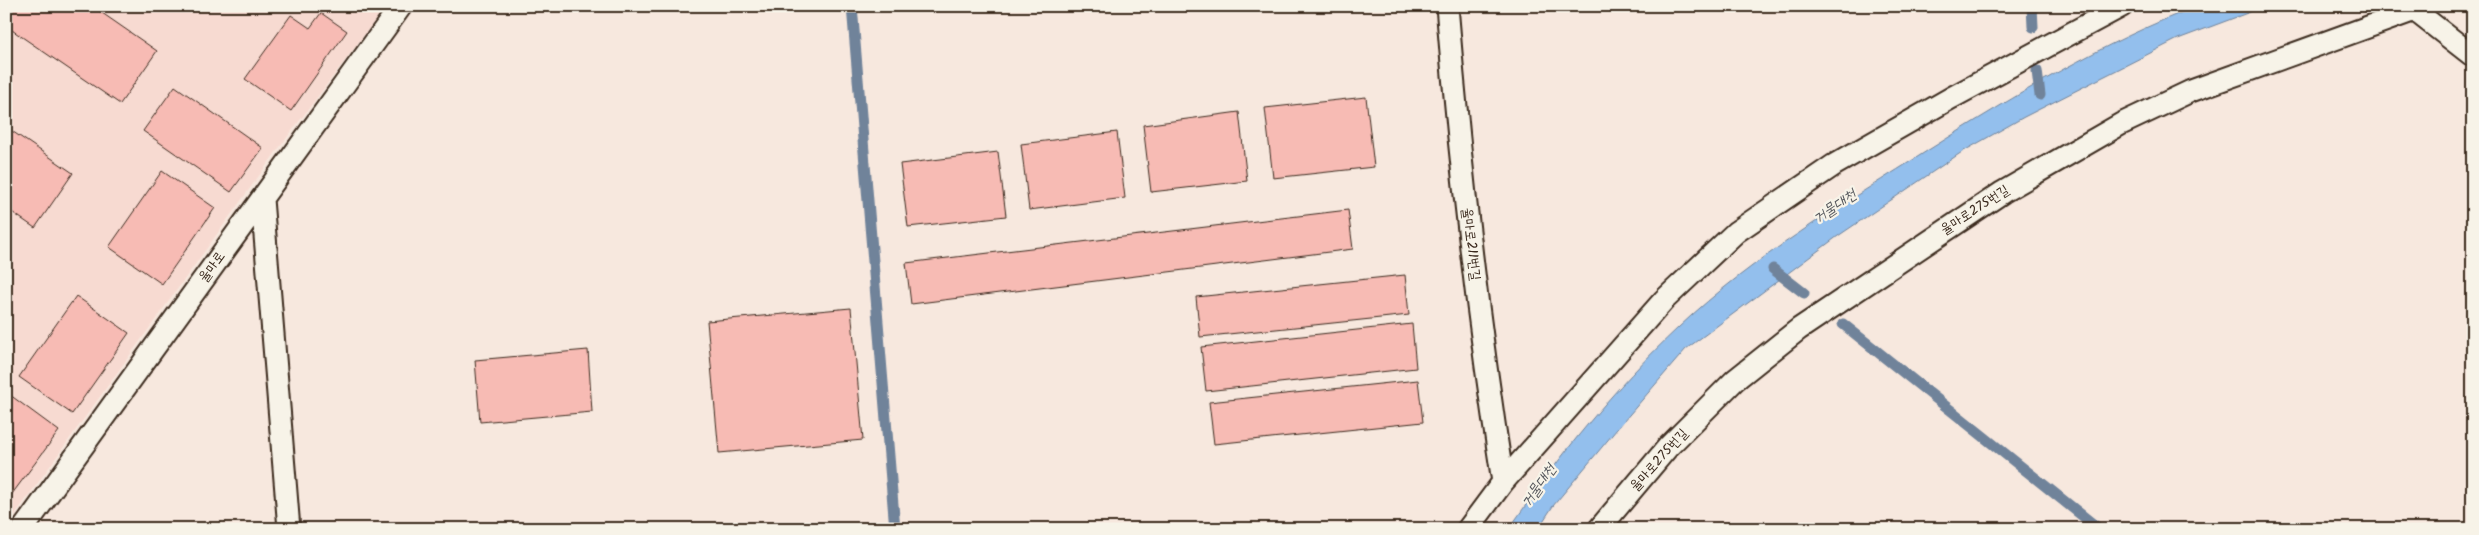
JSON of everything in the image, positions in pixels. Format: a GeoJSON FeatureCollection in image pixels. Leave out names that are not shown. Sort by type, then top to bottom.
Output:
{"type":"FeatureCollection","features":[{"type":"Feature","properties":{"kind":"lane","name":"율마로"},"geometry":{"type":"LineString","coordinates":[[23,529],[401,6]]}},
{"type":"Feature","properties":{"kind":"lane","name":"율마로211번길"},"geometry":{"type":"LineString","coordinates":[[1447,6],[1467,213],[1490,399],[1503,482]]}},
{"type":"Feature","properties":{"kind":"lane"},"geometry":{"type":"LineString","coordinates":[[1468,529],[1503,482],[1664,300],[1736,232],[1834,165],[1959,94],[2122,6]]}},
{"type":"Feature","properties":{"kind":"lane"},"geometry":{"type":"LineString","coordinates":[[2420,8],[2473,56]]}},
{"type":"Feature","properties":{"kind":"lane","name":"율마로275번길"},"geometry":{"type":"LineString","coordinates":[[1599,529],[1668,447],[1735,380],[1799,329],[2003,192],[2121,124],[2191,91],[2420,8]]}},
{"type":"Feature","properties":{"kind":"lane"},"geometry":{"type":"LineString","coordinates":[[262,199],[289,529]]}},
{"type":"Feature","properties":{"kind":"shaded area"},"geometry":{"type":"Polygon","coordinates":[[[6,6],[386,6],[279,148],[6,527],[6,6]]]}},
{"type":"Feature","properties":{"kind":"water"},"geometry":{"type":"Polygon","coordinates":[[[2198,6],[2266,6],[2178,39],[2024,117],[1962,152],[1838,236],[1686,349],[1553,506],[1538,529],[1509,529],[1568,449],[1609,399],[1679,327],[1738,277],[1800,232],[1962,129],[2028,90],[2128,36],[2198,6]]]}},
{"type":"Feature","properties":{"kind":"building"},"geometry":{"type":"Polygon","coordinates":[[[6,6],[92,6],[157,51],[120,104],[6,26],[6,6]]]}},
{"type":"Feature","properties":{"kind":"building"},"geometry":{"type":"Polygon","coordinates":[[[321,13],[347,31],[291,111],[245,79],[291,15],[310,28],[321,13]]]}},
{"type":"Feature","properties":{"kind":"building"},"geometry":{"type":"Polygon","coordinates":[[[175,86],[263,148],[231,192],[143,131],[175,86]]]}},
{"type":"Feature","properties":{"kind":"building"},"geometry":{"type":"Polygon","coordinates":[[[1366,97],[1374,167],[1273,178],[1265,108],[1366,97]]]}},
{"type":"Feature","properties":{"kind":"building"},"geometry":{"type":"Polygon","coordinates":[[[1239,112],[1247,181],[1151,192],[1143,125],[1239,112]]]}},
{"type":"Feature","properties":{"kind":"building"},"geometry":{"type":"Polygon","coordinates":[[[6,127],[73,173],[35,228],[6,208],[6,127]]]}},
{"type":"Feature","properties":{"kind":"building"},"geometry":{"type":"Polygon","coordinates":[[[1117,132],[1125,198],[1029,210],[1021,144],[1117,132]]]}},
{"type":"Feature","properties":{"kind":"building"},"geometry":{"type":"Polygon","coordinates":[[[998,152],[1006,216],[908,227],[900,164],[998,152]]]}},
{"type":"Feature","properties":{"kind":"building"},"geometry":{"type":"Polygon","coordinates":[[[162,171],[215,208],[162,284],[109,247],[162,171]]]}},
{"type":"Feature","properties":{"kind":"building"},"geometry":{"type":"Polygon","coordinates":[[[1348,210],[1353,249],[911,304],[906,263],[1348,210]]]}},
{"type":"Feature","properties":{"kind":"building"},"geometry":{"type":"Polygon","coordinates":[[[1405,275],[1409,315],[1200,337],[1196,297],[1405,275]]]}},
{"type":"Feature","properties":{"kind":"building"},"geometry":{"type":"Polygon","coordinates":[[[76,296],[129,333],[72,414],[19,377],[76,296]]]}},
{"type":"Feature","properties":{"kind":"building"},"geometry":{"type":"Polygon","coordinates":[[[851,308],[863,440],[719,453],[707,321],[851,308]]]}},
{"type":"Feature","properties":{"kind":"building"},"geometry":{"type":"Polygon","coordinates":[[[1412,324],[1416,368],[1206,391],[1201,347],[1412,324]]]}},
{"type":"Feature","properties":{"kind":"building"},"geometry":{"type":"Polygon","coordinates":[[[588,350],[592,412],[480,422],[475,360],[588,350]]]}},
{"type":"Feature","properties":{"kind":"building"},"geometry":{"type":"Polygon","coordinates":[[[1418,380],[1423,422],[1214,444],[1209,402],[1418,380]]]}},
{"type":"Feature","properties":{"kind":"building"},"geometry":{"type":"Polygon","coordinates":[[[6,392],[59,431],[6,502],[6,392]]]}},
{"type":"Feature","properties":{"kind":"waterway"},"geometry":{"type":"LineString","coordinates":[[852,6],[895,529]]}},
{"type":"Feature","properties":{"kind":"waterway"},"geometry":{"type":"LineString","coordinates":[[2032,6],[2033,27]]}},
{"type":"Feature","properties":{"kind":"waterway"},"geometry":{"type":"LineString","coordinates":[[2037,71],[2040,95]]}},
{"type":"Feature","properties":{"kind":"waterway"},"geometry":{"type":"LineString","coordinates":[[1773,269],[1804,293]]}},
{"type":"Feature","properties":{"kind":"waterway"},"geometry":{"type":"LineString","coordinates":[[1843,324],[2099,529]]}},
{"type":"Feature","properties":{"kind":"water label","name":"거물대천"},"geometry":{"type":"Point","coordinates":[1835,207]}},
{"type":"Feature","properties":{"kind":"water label","name":"거물대천"},"geometry":{"type":"Point","coordinates":[1539,486]}}]}
